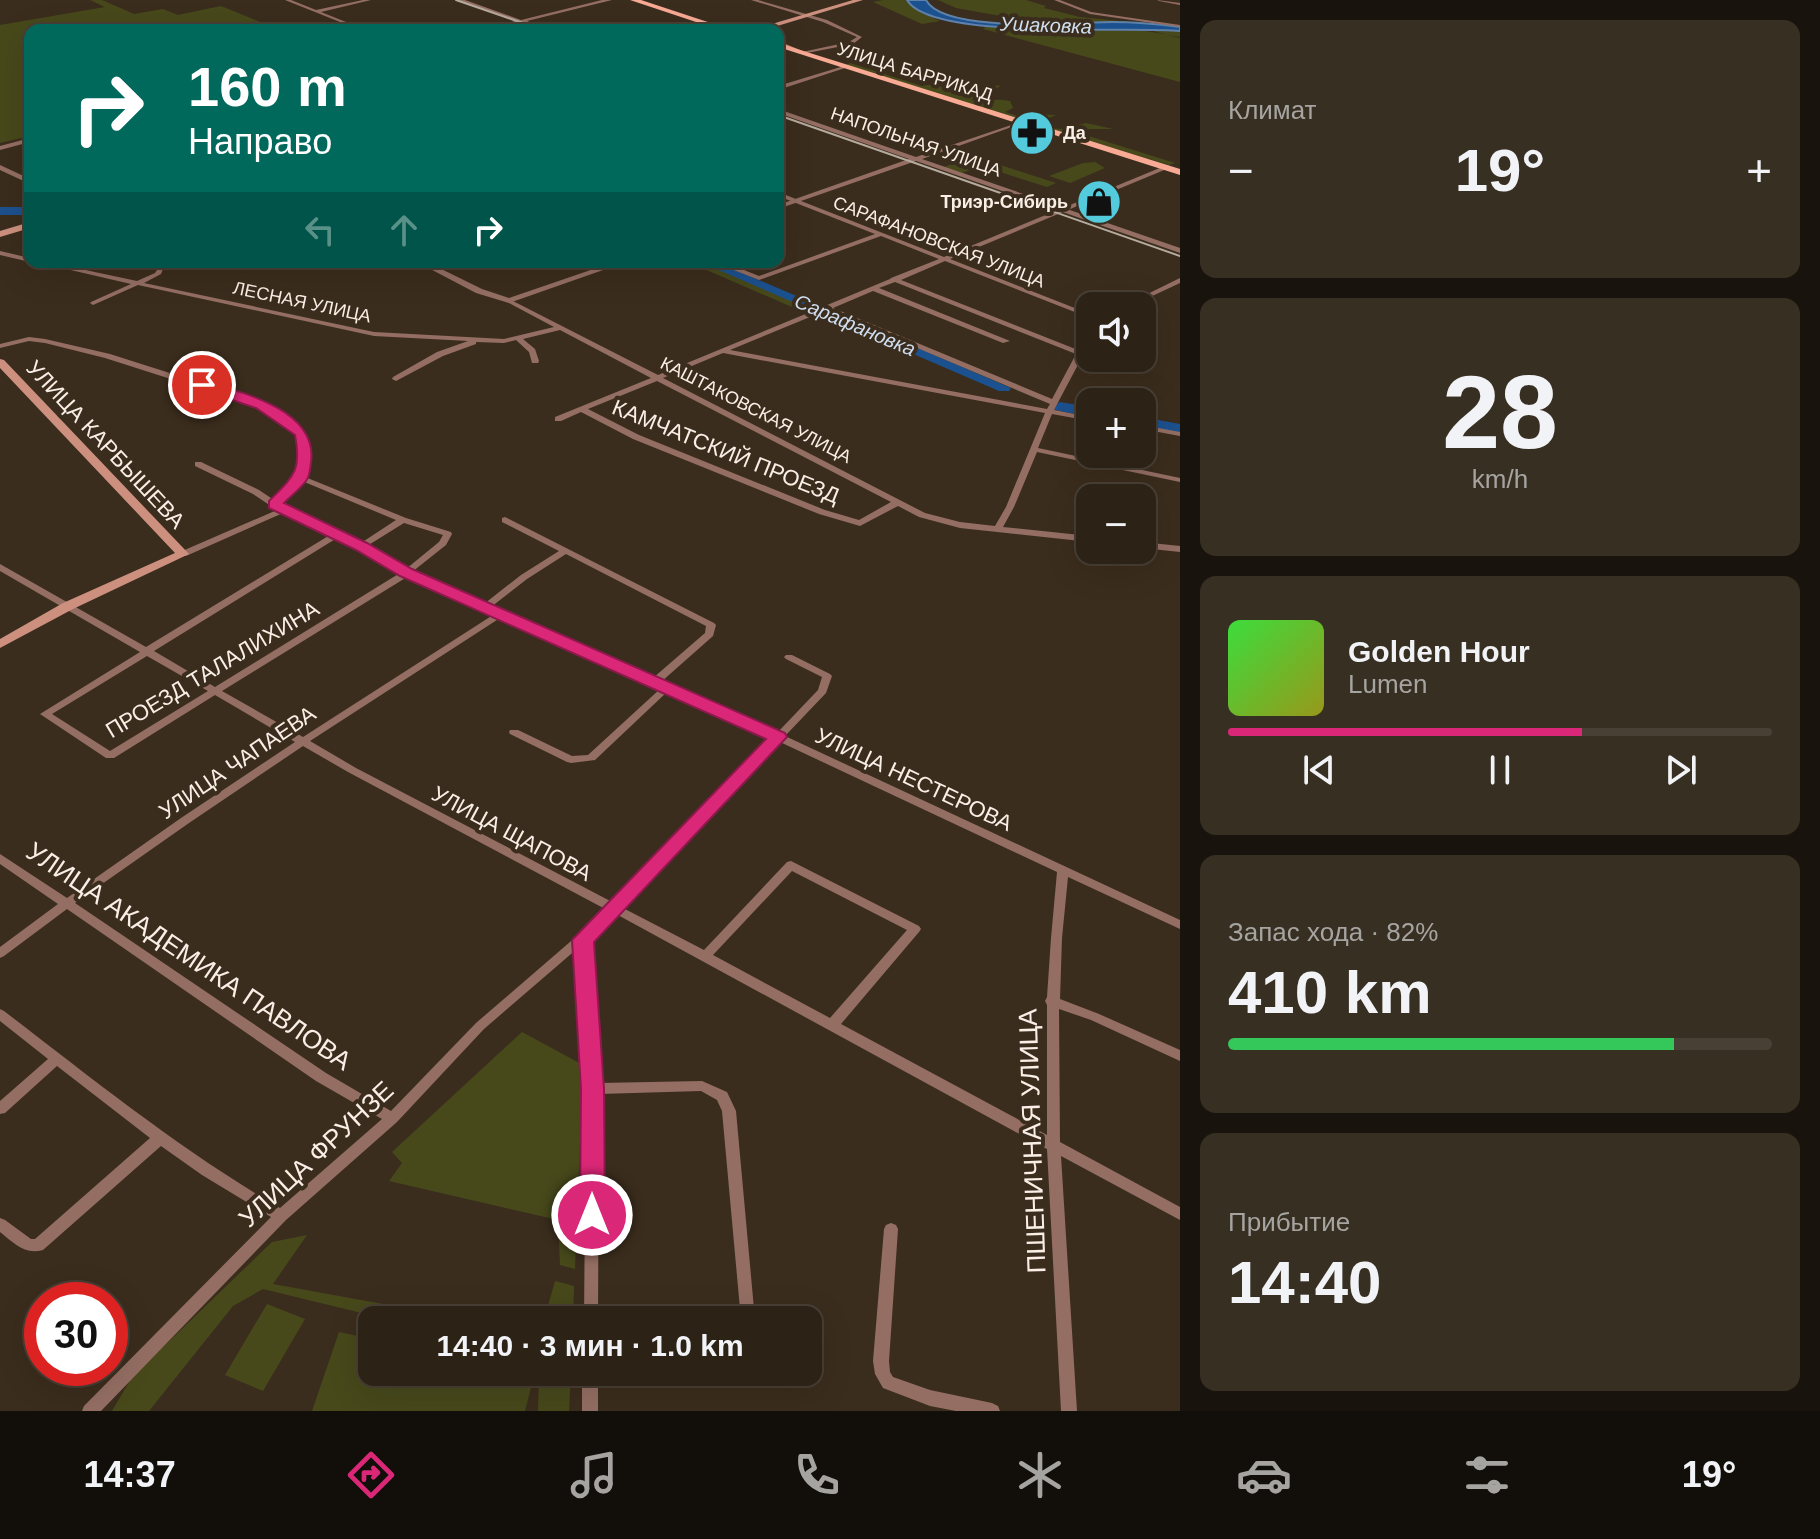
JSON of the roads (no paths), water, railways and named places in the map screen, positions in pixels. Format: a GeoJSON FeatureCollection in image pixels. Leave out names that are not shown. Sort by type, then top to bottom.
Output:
{"type":"FeatureCollection","features":[{"type":"Feature","properties":{"kind":"main road"},"geometry":{"type":"LineString","coordinates":[[634,0],[708,24]]}},
{"type":"Feature","properties":{"kind":"main road"},"geometry":{"type":"LineString","coordinates":[[769,24],[860,0]]}},
{"type":"Feature","properties":{"kind":"main road"},"geometry":{"type":"LineString","coordinates":[[776,24],[805,15]]}},
{"type":"Feature","properties":{"kind":"main road","name":"УЛИЦА БАРРИКАД"},"geometry":{"type":"LineString","coordinates":[[784,46],[1180,172]]}},
{"type":"Feature","properties":{"kind":"main road"},"geometry":{"type":"LineString","coordinates":[[0,234],[24,227]]}},
{"type":"Feature","properties":{"kind":"main road","name":"УЛИЦА КАРБЫШЕВА"},"geometry":{"type":"LineString","coordinates":[[0,362],[183,554]]}},
{"type":"Feature","properties":{"kind":"main road"},"geometry":{"type":"LineString","coordinates":[[0,644],[68,606],[183,554]]}},
{"type":"Feature","properties":{"kind":"street"},"geometry":{"type":"LineString","coordinates":[[287,0],[349,24]]}},
{"type":"Feature","properties":{"kind":"street"},"geometry":{"type":"LineString","coordinates":[[315,11],[369,0]]}},
{"type":"Feature","properties":{"kind":"street"},"geometry":{"type":"LineString","coordinates":[[460,0],[530,24]]}},
{"type":"Feature","properties":{"kind":"street"},"geometry":{"type":"LineString","coordinates":[[510,24],[609,0]]}},
{"type":"Feature","properties":{"kind":"street"},"geometry":{"type":"LineString","coordinates":[[753,0],[844,28],[860,39],[804,53]]}},
{"type":"Feature","properties":{"kind":"street"},"geometry":{"type":"LineString","coordinates":[[1054,0],[1090,13],[1180,26]]}},
{"type":"Feature","properties":{"kind":"street"},"geometry":{"type":"LineString","coordinates":[[1085,0],[1097,0]]}},
{"type":"Feature","properties":{"kind":"street"},"geometry":{"type":"LineString","coordinates":[[1159,0],[1180,4]]}},
{"type":"Feature","properties":{"kind":"street"},"geometry":{"type":"LineString","coordinates":[[784,86],[846,67]]}},
{"type":"Feature","properties":{"kind":"street","name":"НАПОЛЬНАЯ УЛИЦА"},"geometry":{"type":"LineString","coordinates":[[784,113],[1180,251]]}},
{"type":"Feature","properties":{"kind":"street"},"geometry":{"type":"LineString","coordinates":[[784,205],[1021,122]]}},
{"type":"Feature","properties":{"kind":"street"},"geometry":{"type":"LineString","coordinates":[[0,148],[24,142]]}},
{"type":"Feature","properties":{"kind":"street"},"geometry":{"type":"LineString","coordinates":[[0,167],[24,179]]}},
{"type":"Feature","properties":{"kind":"street"},"geometry":{"type":"LineString","coordinates":[[558,419],[1167,167]]}},
{"type":"Feature","properties":{"kind":"street","name":"САРАФАНОВСКАЯ УЛИЦА"},"geometry":{"type":"LineString","coordinates":[[784,196],[1076,310]]}},
{"type":"Feature","properties":{"kind":"street"},"geometry":{"type":"LineString","coordinates":[[734,268],[759,278],[882,234]]}},
{"type":"Feature","properties":{"kind":"street"},"geometry":{"type":"LineString","coordinates":[[0,253],[24,259]]}},
{"type":"Feature","properties":{"kind":"street","name":"ЛЕСНАЯ УЛИЦА"},"geometry":{"type":"LineString","coordinates":[[66,268],[347,330],[474,341],[519,339],[560,328]]}},
{"type":"Feature","properties":{"kind":"street"},"geometry":{"type":"LineString","coordinates":[[93,303],[158,274],[159,268]]}},
{"type":"Feature","properties":{"kind":"street","name":"КАШТАКОВСКАЯ УЛИЦА"},"geometry":{"type":"LineString","coordinates":[[433,268],[479,291],[509,301],[898,502],[941,521],[1076,537]]}},
{"type":"Feature","properties":{"kind":"street"},"geometry":{"type":"LineString","coordinates":[[509,301],[605,268]]}},
{"type":"Feature","properties":{"kind":"street"},"geometry":{"type":"LineString","coordinates":[[893,279],[1076,351]]}},
{"type":"Feature","properties":{"kind":"street"},"geometry":{"type":"LineString","coordinates":[[1155,292],[1180,280]]}},
{"type":"Feature","properties":{"kind":"street"},"geometry":{"type":"LineString","coordinates":[[872,288],[1006,341]]}},
{"type":"Feature","properties":{"kind":"street"},"geometry":{"type":"LineString","coordinates":[[822,309],[1055,403]]}},
{"type":"Feature","properties":{"kind":"street","name":"УЛИЦА КАРБЫШЕВА"},"geometry":{"type":"LineString","coordinates":[[0,346],[29,339],[107,356],[261,405],[296,427],[302,435],[305,452],[301,478]]}},
{"type":"Feature","properties":{"kind":"street"},"geometry":{"type":"LineString","coordinates":[[519,339],[532,351],[535,361]]}},
{"type":"Feature","properties":{"kind":"street"},"geometry":{"type":"LineString","coordinates":[[396,379],[440,354],[474,341]]}},
{"type":"Feature","properties":{"kind":"street"},"geometry":{"type":"LineString","coordinates":[[720,351],[1076,417]]}},
{"type":"Feature","properties":{"kind":"street"},"geometry":{"type":"LineString","coordinates":[[998,529],[1049,412],[1076,361]]}},
{"type":"Feature","properties":{"kind":"street","name":"КАМЧАТСКИЙ ПРОЕЗД"},"geometry":{"type":"LineString","coordinates":[[583,410],[636,437],[822,512],[860,523],[898,502]]}},
{"type":"Feature","properties":{"kind":"street"},"geometry":{"type":"LineString","coordinates":[[1156,430],[1180,434]]}},
{"type":"Feature","properties":{"kind":"street"},"geometry":{"type":"LineString","coordinates":[[1034,449],[1180,480]]}},
{"type":"Feature","properties":{"kind":"street","name":"УЛИЦА НЕСТЕРОВА"},"geometry":{"type":"LineString","coordinates":[[198,464],[361,546],[406,573],[487,606],[778,737],[1180,925]]}},
{"type":"Feature","properties":{"kind":"street"},"geometry":{"type":"LineString","coordinates":[[183,554],[279,507],[301,478],[403,520]]}},
{"type":"Feature","properties":{"kind":"street"},"geometry":{"type":"LineString","coordinates":[[361,546],[403,520]]}},
{"type":"Feature","properties":{"kind":"street","name":"ПРОЕЗД ТАЛАЛИХИНА"},"geometry":{"type":"LineString","coordinates":[[336,535],[45,714],[110,756],[406,573],[443,543],[448,534],[403,520]]}},
{"type":"Feature","properties":{"kind":"street"},"geometry":{"type":"LineString","coordinates":[[505,520],[711,625],[710,634],[655,682]]}},
{"type":"Feature","properties":{"kind":"street"},"geometry":{"type":"LineString","coordinates":[[1156,546],[1180,549]]}},
{"type":"Feature","properties":{"kind":"street"},"geometry":{"type":"LineString","coordinates":[[487,606],[565,551]]}},
{"type":"Feature","properties":{"kind":"street","name":"УЛИЦА ЩАПОВА"},"geometry":{"type":"LineString","coordinates":[[0,567],[352,770],[705,956],[1180,1214]]}},
{"type":"Feature","properties":{"kind":"street","name":"УЛИЦА ЧАПАЕВА"},"geometry":{"type":"LineString","coordinates":[[0,953],[65,903],[303,740],[502,613]]}},
{"type":"Feature","properties":{"kind":"street"},"geometry":{"type":"LineString","coordinates":[[614,910],[823,691],[827,676],[789,657]]}},
{"type":"Feature","properties":{"kind":"street"},"geometry":{"type":"LineString","coordinates":[[514,732],[571,760],[591,758],[667,687]]}},
{"type":"Feature","properties":{"kind":"street","name":"УЛИЦА АКАДЕМИКА ПАВЛОВА"},"geometry":{"type":"LineString","coordinates":[[0,858],[321,1077],[392,1118]]}},
{"type":"Feature","properties":{"kind":"street"},"geometry":{"type":"LineString","coordinates":[[705,956],[791,865],[915,929],[832,1025]]}},
{"type":"Feature","properties":{"kind":"street","name":"ПШЕНИЧНАЯ УЛИЦА"},"geometry":{"type":"LineString","coordinates":[[1063,870],[1051,1001],[1052,1145],[1069,1411]]}},
{"type":"Feature","properties":{"kind":"street","name":"УЛИЦА ФРУНЗЕ"},"geometry":{"type":"LineString","coordinates":[[90,1411],[281,1216],[392,1118],[480,1026],[614,910]]}},
{"type":"Feature","properties":{"kind":"street"},"geometry":{"type":"LineString","coordinates":[[583,940],[593,1089],[591,1306]]}},
{"type":"Feature","properties":{"kind":"street"},"geometry":{"type":"LineString","coordinates":[[1051,1001],[1180,1056]]}},
{"type":"Feature","properties":{"kind":"street"},"geometry":{"type":"LineString","coordinates":[[0,1014],[159,1139],[230,1187],[281,1216]]}},
{"type":"Feature","properties":{"kind":"street"},"geometry":{"type":"LineString","coordinates":[[0,1109],[57,1059]]}},
{"type":"Feature","properties":{"kind":"street"},"geometry":{"type":"LineString","coordinates":[[593,1089],[702,1086],[722,1096],[729,1111],[747,1306]]}},
{"type":"Feature","properties":{"kind":"street"},"geometry":{"type":"LineString","coordinates":[[0,1224],[28,1245],[38,1245],[159,1139]]}},
{"type":"Feature","properties":{"kind":"street"},"geometry":{"type":"LineString","coordinates":[[891,1229],[881,1361],[885,1378],[888,1383],[930,1398],[992,1411]]}},
{"type":"Feature","properties":{"kind":"street"},"geometry":{"type":"LineString","coordinates":[[590,1386],[590,1411]]}},
{"type":"Feature","properties":{"kind":"water","name":"Ушаковка"},"geometry":{"type":"Polygon","coordinates":[[[907,0],[926,0],[938,11],[983,22],[1129,22],[1180,27],[1180,31],[991,27],[924,13],[907,0]]]}},
{"type":"Feature","properties":{"kind":"waterway","name":"Сарафановка"},"geometry":{"type":"LineString","coordinates":[[0,211],[24,211]]}},
{"type":"Feature","properties":{"kind":"waterway","name":"Сарафановка"},"geometry":{"type":"LineString","coordinates":[[720,268],[1004,388]]}},
{"type":"Feature","properties":{"kind":"waterway","name":"Сарафановка"},"geometry":{"type":"LineString","coordinates":[[1060,407],[1076,410]]}},
{"type":"Feature","properties":{"kind":"waterway","name":"Сарафановка"},"geometry":{"type":"LineString","coordinates":[[1156,425],[1180,429]]}},
{"type":"Feature","properties":{"kind":"tram line"},"geometry":{"type":"LineString","coordinates":[[456,0],[526,24]]}},
{"type":"Feature","properties":{"kind":"tram line"},"geometry":{"type":"LineString","coordinates":[[784,117],[1180,256]]}},
{"type":"Feature","properties":{"kind":"place","name":"Да"},"geometry":{"type":"Point","coordinates":[1032,133]}},
{"type":"Feature","properties":{"kind":"place","name":"Триэр-Сибирь"},"geometry":{"type":"Point","coordinates":[1099,202]}}]}
